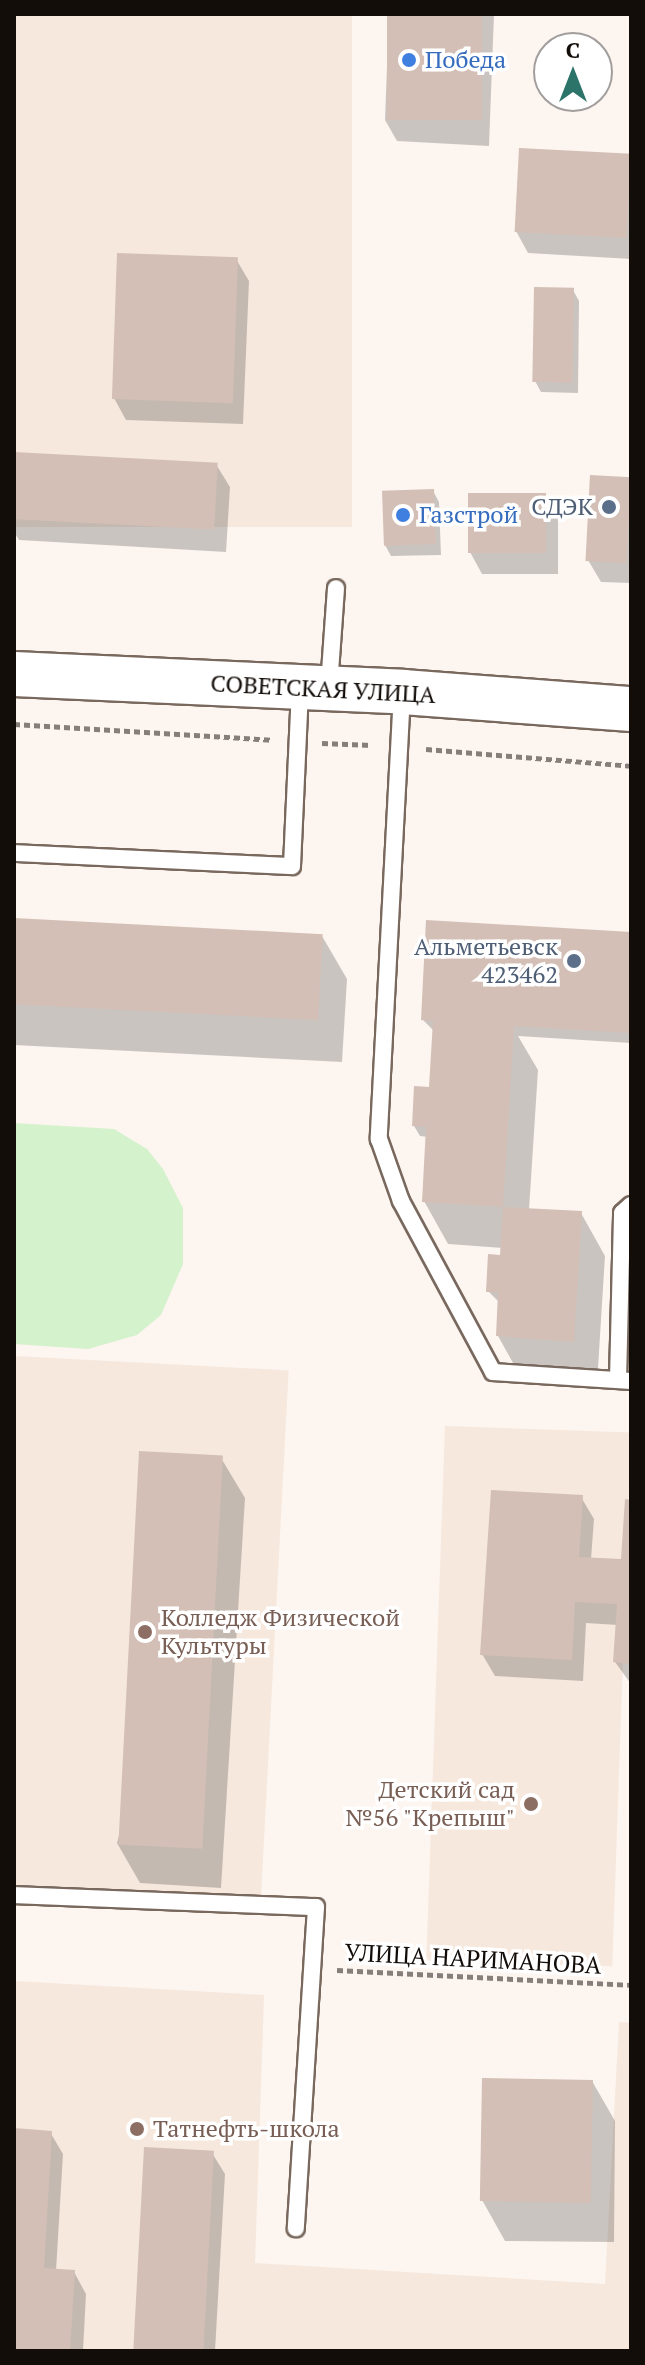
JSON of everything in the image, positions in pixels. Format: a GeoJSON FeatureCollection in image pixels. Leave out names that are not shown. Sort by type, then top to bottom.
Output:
{"type":"FeatureCollection","features":[{"type":"Feature","properties":{"kind":"main road","name":"СОВЕТСКАЯ УЛИЦА"},"geometry":{"type":"LineString","coordinates":[[14,674],[403,692],[631,709]]}},
{"type":"Feature","properties":{"kind":"lane"},"geometry":{"type":"LineString","coordinates":[[14,853],[292,866],[314,687],[336,588]]}},
{"type":"Feature","properties":{"kind":"lane"},"geometry":{"type":"LineString","coordinates":[[403,692],[379,1139],[401,1201],[493,1372],[624,1381],[622,1213],[631,1205]]}},
{"type":"Feature","properties":{"kind":"lane"},"geometry":{"type":"LineString","coordinates":[[14,1895],[316,1907],[296,2228]]}},
{"type":"Feature","properties":{"kind":"path","name":"УЛИЦА НАРИМАНОВА"},"geometry":{"type":"LineString","coordinates":[[312,1969],[631,1985]]}},
{"type":"Feature","properties":{"kind":"shaded area"},"geometry":{"type":"Polygon","coordinates":[[[14,14],[352,14],[352,527],[14,527],[14,14]]]}},
{"type":"Feature","properties":{"kind":"shaded area","name":"Колледж Физической Культуры"},"geometry":{"type":"Polygon","coordinates":[[[14,1356],[289,1370],[260,1909],[14,1896],[14,1356]]]}},
{"type":"Feature","properties":{"kind":"shaded area","name":"Детский сад №56 \"Крепыш\""},"geometry":{"type":"Polygon","coordinates":[[[445,1426],[631,1432],[612,1966],[426,1960],[445,1426]]]}},
{"type":"Feature","properties":{"kind":"shaded area","name":"Татнефть-школа"},"geometry":{"type":"Polygon","coordinates":[[[14,1981],[264,1995],[255,2263],[605,2284],[619,2022],[631,2023],[631,2351],[14,2351],[14,1981]]]}},
{"type":"Feature","properties":{"kind":"green space"},"geometry":{"type":"Polygon","coordinates":[[[14,1123],[114,1129],[147,1149],[163,1169],[183,1208],[183,1264],[161,1315],[137,1335],[88,1349],[14,1344],[14,1123]]]}},
{"type":"Feature","properties":{"kind":"building"},"geometry":{"type":"Polygon","coordinates":[[[387,14],[482,14],[482,120],[387,120],[387,14]]]}},
{"type":"Feature","properties":{"kind":"building"},"geometry":{"type":"Polygon","coordinates":[[[519,148],[631,154],[626,238],[515,232],[519,148]]]}},
{"type":"Feature","properties":{"kind":"building"},"geometry":{"type":"Polygon","coordinates":[[[117,253],[238,257],[233,403],[112,399],[117,253]]]}},
{"type":"Feature","properties":{"kind":"building"},"geometry":{"type":"Polygon","coordinates":[[[534,287],[574,288],[572,383],[532,382],[534,287]]]}},
{"type":"Feature","properties":{"kind":"building"},"geometry":{"type":"Polygon","coordinates":[[[14,452],[218,463],[214,530],[14,519],[14,452]]]}},
{"type":"Feature","properties":{"kind":"building"},"geometry":{"type":"Polygon","coordinates":[[[590,475],[631,477],[626,563],[585,561],[590,475]]]}},
{"type":"Feature","properties":{"kind":"building"},"geometry":{"type":"Polygon","coordinates":[[[434,489],[436,544],[384,546],[382,491],[434,489]]]}},
{"type":"Feature","properties":{"kind":"building"},"geometry":{"type":"Polygon","coordinates":[[[468,493],[546,493],[546,553],[468,553],[468,493]]]}},
{"type":"Feature","properties":{"kind":"building"},"geometry":{"type":"Polygon","coordinates":[[[14,918],[323,934],[318,1020],[14,1004],[14,918]]]}},
{"type":"Feature","properties":{"kind":"building"},"geometry":{"type":"Polygon","coordinates":[[[426,920],[631,932],[631,1033],[514,1026],[503,1207],[422,1202],[426,1127],[412,1126],[414,1086],[429,1087],[433,1021],[421,1020],[426,920]]]}},
{"type":"Feature","properties":{"kind":"building"},"geometry":{"type":"Polygon","coordinates":[[[503,1207],[582,1211],[574,1342],[496,1336],[498,1292],[486,1292],[488,1254],[500,1255],[503,1207]]]}},
{"type":"Feature","properties":{"kind":"building"},"geometry":{"type":"Polygon","coordinates":[[[139,1451],[223,1455],[202,1849],[118,1844],[139,1451]]]}},
{"type":"Feature","properties":{"kind":"building"},"geometry":{"type":"Polygon","coordinates":[[[491,1490],[583,1495],[579,1557],[621,1559],[625,1499],[631,1500],[631,1664],[613,1662],[617,1604],[575,1602],[572,1660],[480,1655],[491,1490]]]}},
{"type":"Feature","properties":{"kind":"building"},"geometry":{"type":"Polygon","coordinates":[[[482,2078],[593,2080],[591,2203],[480,2201],[482,2078]]]}},
{"type":"Feature","properties":{"kind":"building"},"geometry":{"type":"Polygon","coordinates":[[[14,2128],[52,2131],[44,2268],[75,2270],[70,2351],[14,2351],[14,2128]]]}},
{"type":"Feature","properties":{"kind":"building"},"geometry":{"type":"Polygon","coordinates":[[[144,2147],[214,2151],[203,2351],[133,2351],[144,2147]]]}},
{"type":"Feature","properties":{"kind":"place","name":"Победа"},"geometry":{"type":"Point","coordinates":[409,60]}},
{"type":"Feature","properties":{"kind":"place","name":"СДЭК"},"geometry":{"type":"Point","coordinates":[609,507]}},
{"type":"Feature","properties":{"kind":"place","name":"Газстрой"},"geometry":{"type":"Point","coordinates":[403,515]}},
{"type":"Feature","properties":{"kind":"place","name":"Альметьевск 423462"},"geometry":{"type":"Point","coordinates":[574,961]}},
{"type":"Feature","properties":{"kind":"place","name":"Колледж Физической Культуры"},"geometry":{"type":"Point","coordinates":[145,1632]}},
{"type":"Feature","properties":{"kind":"place","name":"Детский сад №56 \"Крепыш\""},"geometry":{"type":"Point","coordinates":[531,1804]}},
{"type":"Feature","properties":{"kind":"place","name":"Татнефть-школа"},"geometry":{"type":"Point","coordinates":[137,2129]}}]}
